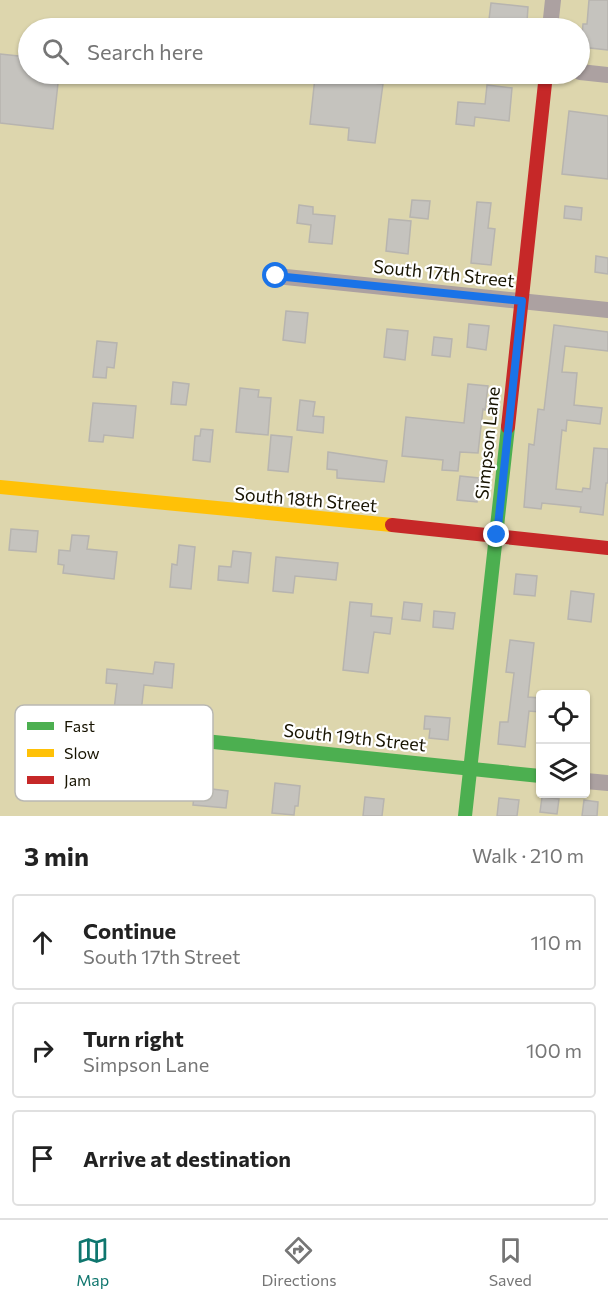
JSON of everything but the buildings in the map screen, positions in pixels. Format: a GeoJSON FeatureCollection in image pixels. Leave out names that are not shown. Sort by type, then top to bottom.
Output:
{"type":"FeatureCollection","features":[{"type":"Feature","properties":{"kind":"street"},"geometry":{"type":"LineString","coordinates":[[551,18],[554,0]]}},
{"type":"Feature","properties":{"kind":"street"},"geometry":{"type":"LineString","coordinates":[[590,73],[608,75]]}},
{"type":"Feature","properties":{"kind":"street","name":"Simpson Lane"},"geometry":{"type":"LineString","coordinates":[[465,816],[545,84]]}},
{"type":"Feature","properties":{"kind":"street","name":"South 17th Street"},"geometry":{"type":"LineString","coordinates":[[276,276],[608,310]]}},
{"type":"Feature","properties":{"kind":"street","name":"South 18th Street"},"geometry":{"type":"LineString","coordinates":[[0,487],[497,535],[608,548]]}},
{"type":"Feature","properties":{"kind":"street","name":"South 19th Street"},"geometry":{"type":"LineString","coordinates":[[213,742],[536,776]]}},
{"type":"Feature","properties":{"kind":"street"},"geometry":{"type":"LineString","coordinates":[[590,781],[608,783]]}},
{"type":"Feature","properties":{"kind":"traffic: fast"},"geometry":{"type":"LineString","coordinates":[[465,816],[508,427]]}},
{"type":"Feature","properties":{"kind":"traffic: fast"},"geometry":{"type":"LineString","coordinates":[[213,742],[536,776]]}},
{"type":"Feature","properties":{"kind":"traffic: slow"},"geometry":{"type":"LineString","coordinates":[[0,487],[392,525]]}},
{"type":"Feature","properties":{"kind":"traffic: jam"},"geometry":{"type":"LineString","coordinates":[[508,427],[545,84]]}},
{"type":"Feature","properties":{"kind":"traffic: jam"},"geometry":{"type":"LineString","coordinates":[[392,525],[608,548]]}},
{"type":"Feature","properties":{"kind":"route"},"geometry":{"type":"LineString","coordinates":[[276,276],[522,301],[497,535]]}}]}
